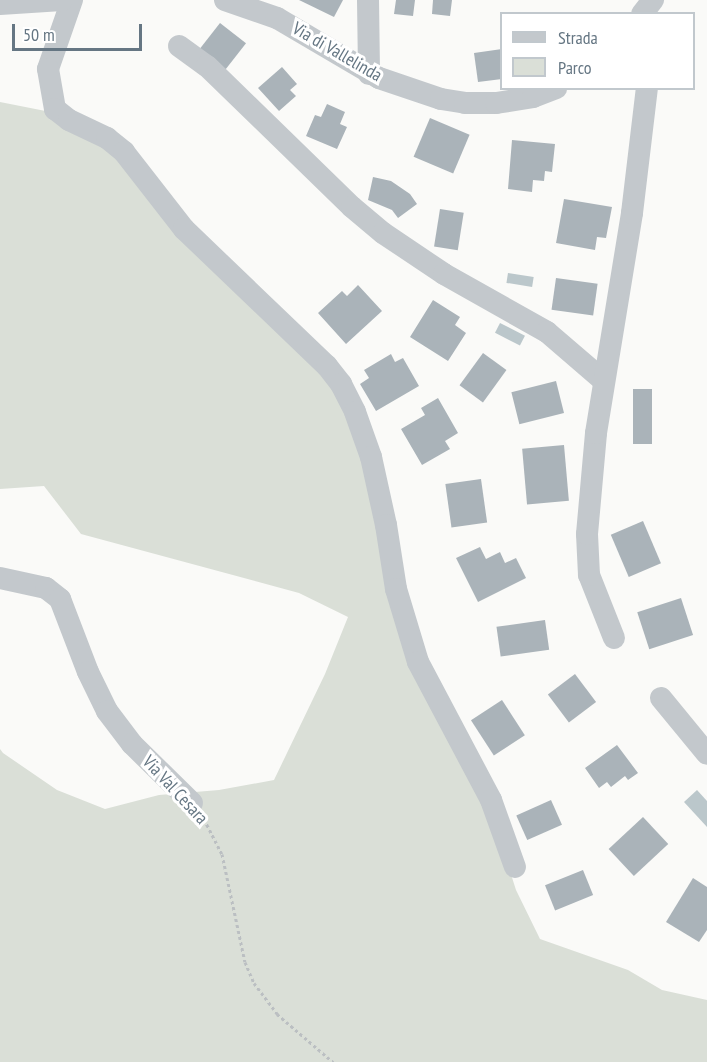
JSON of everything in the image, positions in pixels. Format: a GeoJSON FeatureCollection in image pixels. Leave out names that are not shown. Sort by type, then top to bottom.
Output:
{"type":"FeatureCollection","features":[{"type":"Feature","properties":{"kind":"street"},"geometry":{"type":"LineString","coordinates":[[0,4],[62,0]]}},
{"type":"Feature","properties":{"kind":"street"},"geometry":{"type":"LineString","coordinates":[[72,0],[48,69],[55,109],[69,120],[107,138],[124,152],[184,229],[327,366],[341,384],[355,412],[371,457],[396,589],[418,662],[491,800],[514,867]]}},
{"type":"Feature","properties":{"kind":"street","name":"Via di Vallelinda"},"geometry":{"type":"LineString","coordinates":[[225,0],[277,18],[369,74],[407,89],[465,103],[516,100],[549,90]]}},
{"type":"Feature","properties":{"kind":"street"},"geometry":{"type":"LineString","coordinates":[[368,0],[369,74]]}},
{"type":"Feature","properties":{"kind":"street"},"geometry":{"type":"LineString","coordinates":[[644,12],[653,0]]}},
{"type":"Feature","properties":{"kind":"street"},"geometry":{"type":"LineString","coordinates":[[179,46],[207,66],[352,207],[383,233],[444,274],[547,332],[604,381]]}},
{"type":"Feature","properties":{"kind":"street"},"geometry":{"type":"LineString","coordinates":[[614,638],[595,594],[587,557],[593,455],[632,213],[647,90]]}},
{"type":"Feature","properties":{"kind":"street","name":"Via Val Cesara"},"geometry":{"type":"LineString","coordinates":[[0,578],[46,588],[60,599],[88,672],[107,711],[132,744],[192,803]]}},
{"type":"Feature","properties":{"kind":"street"},"geometry":{"type":"LineString","coordinates":[[661,698],[707,754]]}},
{"type":"Feature","properties":{"kind":"path","name":"Via Val Cesara"},"geometry":{"type":"LineString","coordinates":[[192,803],[219,844],[245,962],[254,983],[277,1014],[333,1062]]}},
{"type":"Feature","properties":{"kind":"green space"},"geometry":{"type":"Polygon","coordinates":[[[0,102],[96,121],[327,378],[369,463],[386,568],[491,812],[516,890],[540,939],[628,970],[662,990],[707,1000],[707,1062],[0,1062],[0,749],[57,790],[105,809],[159,795],[219,790],[274,780],[325,674],[348,617],[299,593],[81,534],[44,486],[0,489],[0,102]]]}},
{"type":"Feature","properties":{"kind":"shaded area"},"geometry":{"type":"Polygon","coordinates":[[[508,273],[534,277],[532,287],[506,283],[508,273]]]}},
{"type":"Feature","properties":{"kind":"shaded area"},"geometry":{"type":"Polygon","coordinates":[[[500,323],[525,336],[520,346],[495,333],[500,323]]]}},
{"type":"Feature","properties":{"kind":"shaded area"},"geometry":{"type":"Polygon","coordinates":[[[697,790],[707,801],[707,827],[684,802],[697,790]]]}},
{"type":"Feature","properties":{"kind":"building"},"geometry":{"type":"Polygon","coordinates":[[[299,0],[343,0],[334,17],[299,0]]]}},
{"type":"Feature","properties":{"kind":"building"},"geometry":{"type":"Polygon","coordinates":[[[396,0],[415,0],[413,16],[394,14],[396,0]]]}},
{"type":"Feature","properties":{"kind":"building"},"geometry":{"type":"Polygon","coordinates":[[[433,0],[452,0],[450,16],[432,14],[433,0]]]}},
{"type":"Feature","properties":{"kind":"building"},"geometry":{"type":"Polygon","coordinates":[[[220,23],[246,43],[226,69],[200,49],[220,23]]]}},
{"type":"Feature","properties":{"kind":"building"},"geometry":{"type":"Polygon","coordinates":[[[500,49],[500,79],[478,82],[474,53],[500,49]]]}},
{"type":"Feature","properties":{"kind":"building"},"geometry":{"type":"Polygon","coordinates":[[[282,67],[297,84],[290,90],[296,96],[279,111],[258,88],[282,67]]]}},
{"type":"Feature","properties":{"kind":"building"},"geometry":{"type":"Polygon","coordinates":[[[327,104],[345,112],[340,124],[347,127],[337,149],[306,136],[315,115],[321,117],[327,104]]]}},
{"type":"Feature","properties":{"kind":"building"},"geometry":{"type":"Polygon","coordinates":[[[430,118],[470,135],[453,173],[414,157],[430,118]]]}},
{"type":"Feature","properties":{"kind":"building"},"geometry":{"type":"Polygon","coordinates":[[[512,140],[555,144],[552,172],[545,171],[544,181],[533,180],[532,192],[508,189],[512,140]]]}},
{"type":"Feature","properties":{"kind":"building"},"geometry":{"type":"Polygon","coordinates":[[[373,177],[391,181],[410,194],[417,204],[398,218],[392,210],[368,200],[373,177]]]}},
{"type":"Feature","properties":{"kind":"building"},"geometry":{"type":"Polygon","coordinates":[[[564,199],[612,207],[606,238],[597,237],[595,250],[556,243],[564,199]]]}},
{"type":"Feature","properties":{"kind":"building"},"geometry":{"type":"Polygon","coordinates":[[[440,209],[464,213],[458,250],[434,247],[440,209]]]}},
{"type":"Feature","properties":{"kind":"building"},"geometry":{"type":"Polygon","coordinates":[[[556,278],[598,284],[593,316],[552,310],[556,278]]]}},
{"type":"Feature","properties":{"kind":"building"},"geometry":{"type":"Polygon","coordinates":[[[358,285],[382,311],[346,344],[318,313],[342,291],[347,296],[358,285]]]}},
{"type":"Feature","properties":{"kind":"building"},"geometry":{"type":"Polygon","coordinates":[[[433,300],[460,317],[455,325],[466,333],[448,361],[410,337],[433,300]]]}},
{"type":"Feature","properties":{"kind":"building"},"geometry":{"type":"Polygon","coordinates":[[[483,353],[506,370],[483,402],[459,385],[483,353]]]}},
{"type":"Feature","properties":{"kind":"building"},"geometry":{"type":"Polygon","coordinates":[[[391,354],[395,362],[403,358],[419,386],[376,411],[360,384],[369,378],[364,370],[391,354]]]}},
{"type":"Feature","properties":{"kind":"building"},"geometry":{"type":"Polygon","coordinates":[[[556,381],[564,413],[519,424],[511,392],[556,381]]]}},
{"type":"Feature","properties":{"kind":"building"},"geometry":{"type":"Polygon","coordinates":[[[633,389],[652,389],[652,444],[633,444],[633,389]]]}},
{"type":"Feature","properties":{"kind":"building"},"geometry":{"type":"Polygon","coordinates":[[[438,398],[458,433],[445,441],[450,449],[422,465],[401,429],[425,415],[421,408],[438,398]]]}},
{"type":"Feature","properties":{"kind":"building"},"geometry":{"type":"Polygon","coordinates":[[[564,445],[569,501],[527,504],[522,449],[564,445]]]}},
{"type":"Feature","properties":{"kind":"building"},"geometry":{"type":"Polygon","coordinates":[[[481,479],[487,523],[451,528],[445,484],[481,479]]]}},
{"type":"Feature","properties":{"kind":"building"},"geometry":{"type":"Polygon","coordinates":[[[643,521],[661,563],[629,577],[611,535],[643,521]]]}},
{"type":"Feature","properties":{"kind":"building"},"geometry":{"type":"Polygon","coordinates":[[[480,547],[486,559],[500,552],[505,563],[516,558],[526,578],[478,602],[456,558],[480,547]]]}},
{"type":"Feature","properties":{"kind":"building"},"geometry":{"type":"Polygon","coordinates":[[[681,598],[693,635],[649,649],[637,612],[681,598]]]}},
{"type":"Feature","properties":{"kind":"building"},"geometry":{"type":"Polygon","coordinates":[[[545,620],[549,650],[501,657],[496,627],[545,620]]]}},
{"type":"Feature","properties":{"kind":"building"},"geometry":{"type":"Polygon","coordinates":[[[575,674],[596,702],[569,722],[548,694],[575,674]]]}},
{"type":"Feature","properties":{"kind":"building"},"geometry":{"type":"Polygon","coordinates":[[[502,700],[525,735],[494,755],[471,720],[502,700]]]}},
{"type":"Feature","properties":{"kind":"building"},"geometry":{"type":"Polygon","coordinates":[[[617,745],[638,773],[628,780],[625,776],[611,787],[607,782],[599,788],[585,768],[617,745]]]}},
{"type":"Feature","properties":{"kind":"building"},"geometry":{"type":"Polygon","coordinates":[[[551,800],[562,825],[527,840],[516,815],[551,800]]]}},
{"type":"Feature","properties":{"kind":"building"},"geometry":{"type":"Polygon","coordinates":[[[643,817],[668,844],[634,876],[609,849],[643,817]]]}},
{"type":"Feature","properties":{"kind":"building"},"geometry":{"type":"Polygon","coordinates":[[[583,870],[593,895],[555,910],[545,885],[583,870]]]}},
{"type":"Feature","properties":{"kind":"building"},"geometry":{"type":"Polygon","coordinates":[[[693,878],[707,887],[707,930],[699,942],[666,922],[693,878]]]}}]}
